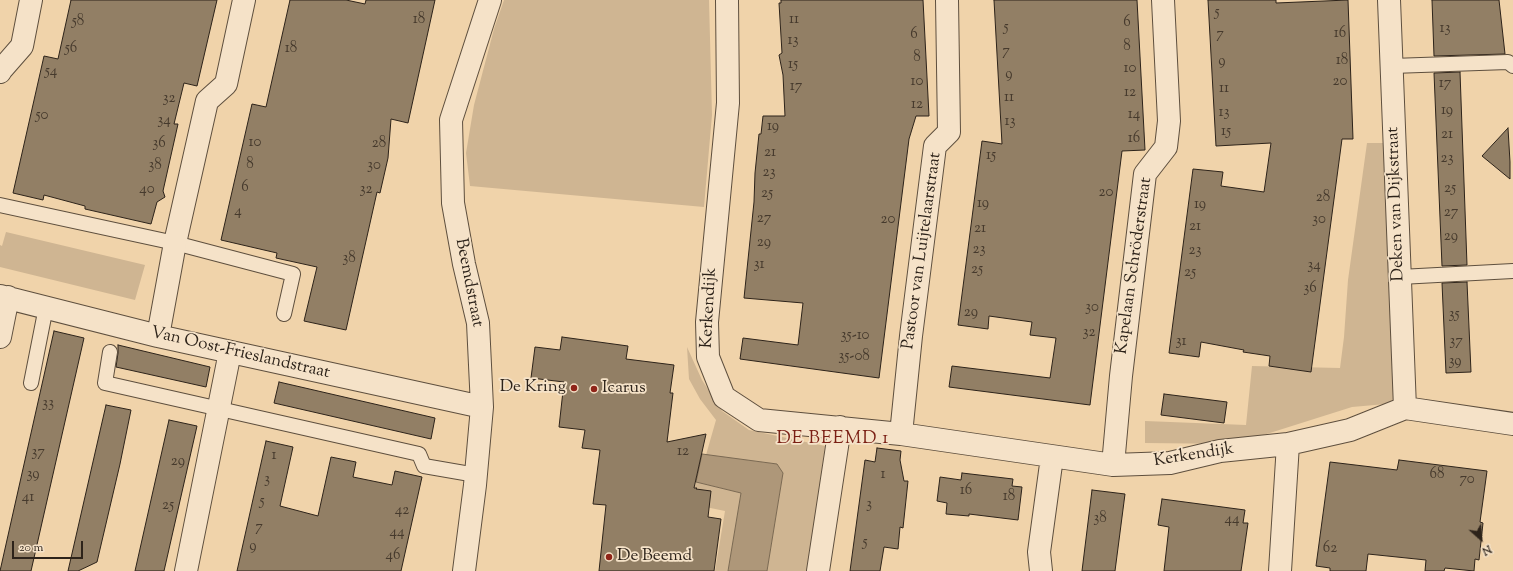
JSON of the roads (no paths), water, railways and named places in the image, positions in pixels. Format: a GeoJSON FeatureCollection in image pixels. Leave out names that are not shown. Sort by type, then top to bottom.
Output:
{"type":"FeatureCollection","features":[{"type":"Feature","properties":{"kind":"street"},"geometry":{"type":"LineString","coordinates":[[0,72],[22,46],[31,0]]}},
{"type":"Feature","properties":{"kind":"street"},"geometry":{"type":"LineString","coordinates":[[158,336],[174,242],[207,101],[226,84],[244,0]]}},
{"type":"Feature","properties":{"kind":"street","name":"Beemdstraat"},"geometry":{"type":"LineString","coordinates":[[464,571],[476,475],[482,407],[478,323],[464,264],[453,203],[451,120],[490,0]]}},
{"type":"Feature","properties":{"kind":"street","name":"Kerkendijk"},"geometry":{"type":"LineString","coordinates":[[727,0],[728,103],[707,322],[708,357],[724,397],[759,420],[901,434],[1113,465],[1170,463],[1220,451],[1288,444],[1350,430],[1406,408],[1513,424]]}},
{"type":"Feature","properties":{"kind":"street","name":"Pastoor van Luijtelaarstraat"},"geometry":{"type":"LineString","coordinates":[[901,434],[911,336],[935,146],[949,132],[947,0]]}},
{"type":"Feature","properties":{"kind":"street","name":"Kapelaan Schröderstraat"},"geometry":{"type":"LineString","coordinates":[[1113,465],[1121,376],[1144,174],[1166,147],[1169,120],[1163,0]]}},
{"type":"Feature","properties":{"kind":"street","name":"Deken van Dijkstraat"},"geometry":{"type":"LineString","coordinates":[[1389,0],[1406,408]]}},
{"type":"Feature","properties":{"kind":"street"},"geometry":{"type":"LineString","coordinates":[[0,337],[4,296]]}},
{"type":"Feature","properties":{"kind":"street","name":"Van Oost-Frieslandstraat"},"geometry":{"type":"LineString","coordinates":[[4,296],[158,336],[482,407]]}},
{"type":"Feature","properties":{"kind":"street"},"geometry":{"type":"LineString","coordinates":[[186,571],[230,352]]}},
{"type":"Feature","properties":{"kind":"street"},"geometry":{"type":"LineString","coordinates":[[818,571],[840,427]]}},
{"type":"Feature","properties":{"kind":"street"},"geometry":{"type":"LineString","coordinates":[[1280,571],[1288,444]]}},
{"type":"Feature","properties":{"kind":"street"},"geometry":{"type":"LineString","coordinates":[[1041,571],[1039,552],[1052,457]]}},
{"type":"Feature","properties":{"kind":"lane"},"geometry":{"type":"LineString","coordinates":[[1392,66],[1508,62],[1513,66]]}},
{"type":"Feature","properties":{"kind":"lane"},"geometry":{"type":"LineString","coordinates":[[0,205],[174,242],[293,274],[284,314]]}},
{"type":"Feature","properties":{"kind":"lane"},"geometry":{"type":"LineString","coordinates":[[1400,277],[1513,271]]}},
{"type":"Feature","properties":{"kind":"lane"},"geometry":{"type":"LineString","coordinates":[[31,383],[46,306]]}},
{"type":"Feature","properties":{"kind":"lane"},"geometry":{"type":"LineString","coordinates":[[110,352],[105,383],[418,454],[424,466],[476,475]]}},
{"type":"Feature","properties":{"kind":"place","name":"De Kring"},"geometry":{"type":"Point","coordinates":[574,388]}},
{"type":"Feature","properties":{"kind":"place","name":"Icarus"},"geometry":{"type":"Point","coordinates":[594,389]}},
{"type":"Feature","properties":{"kind":"place","name":"De Beemd"},"geometry":{"type":"Point","coordinates":[609,557]}},
{"type":"Feature","properties":{"kind":"district","name":"DE BEEMD 1"},"geometry":{"type":"Point","coordinates":[833,440]}}]}
